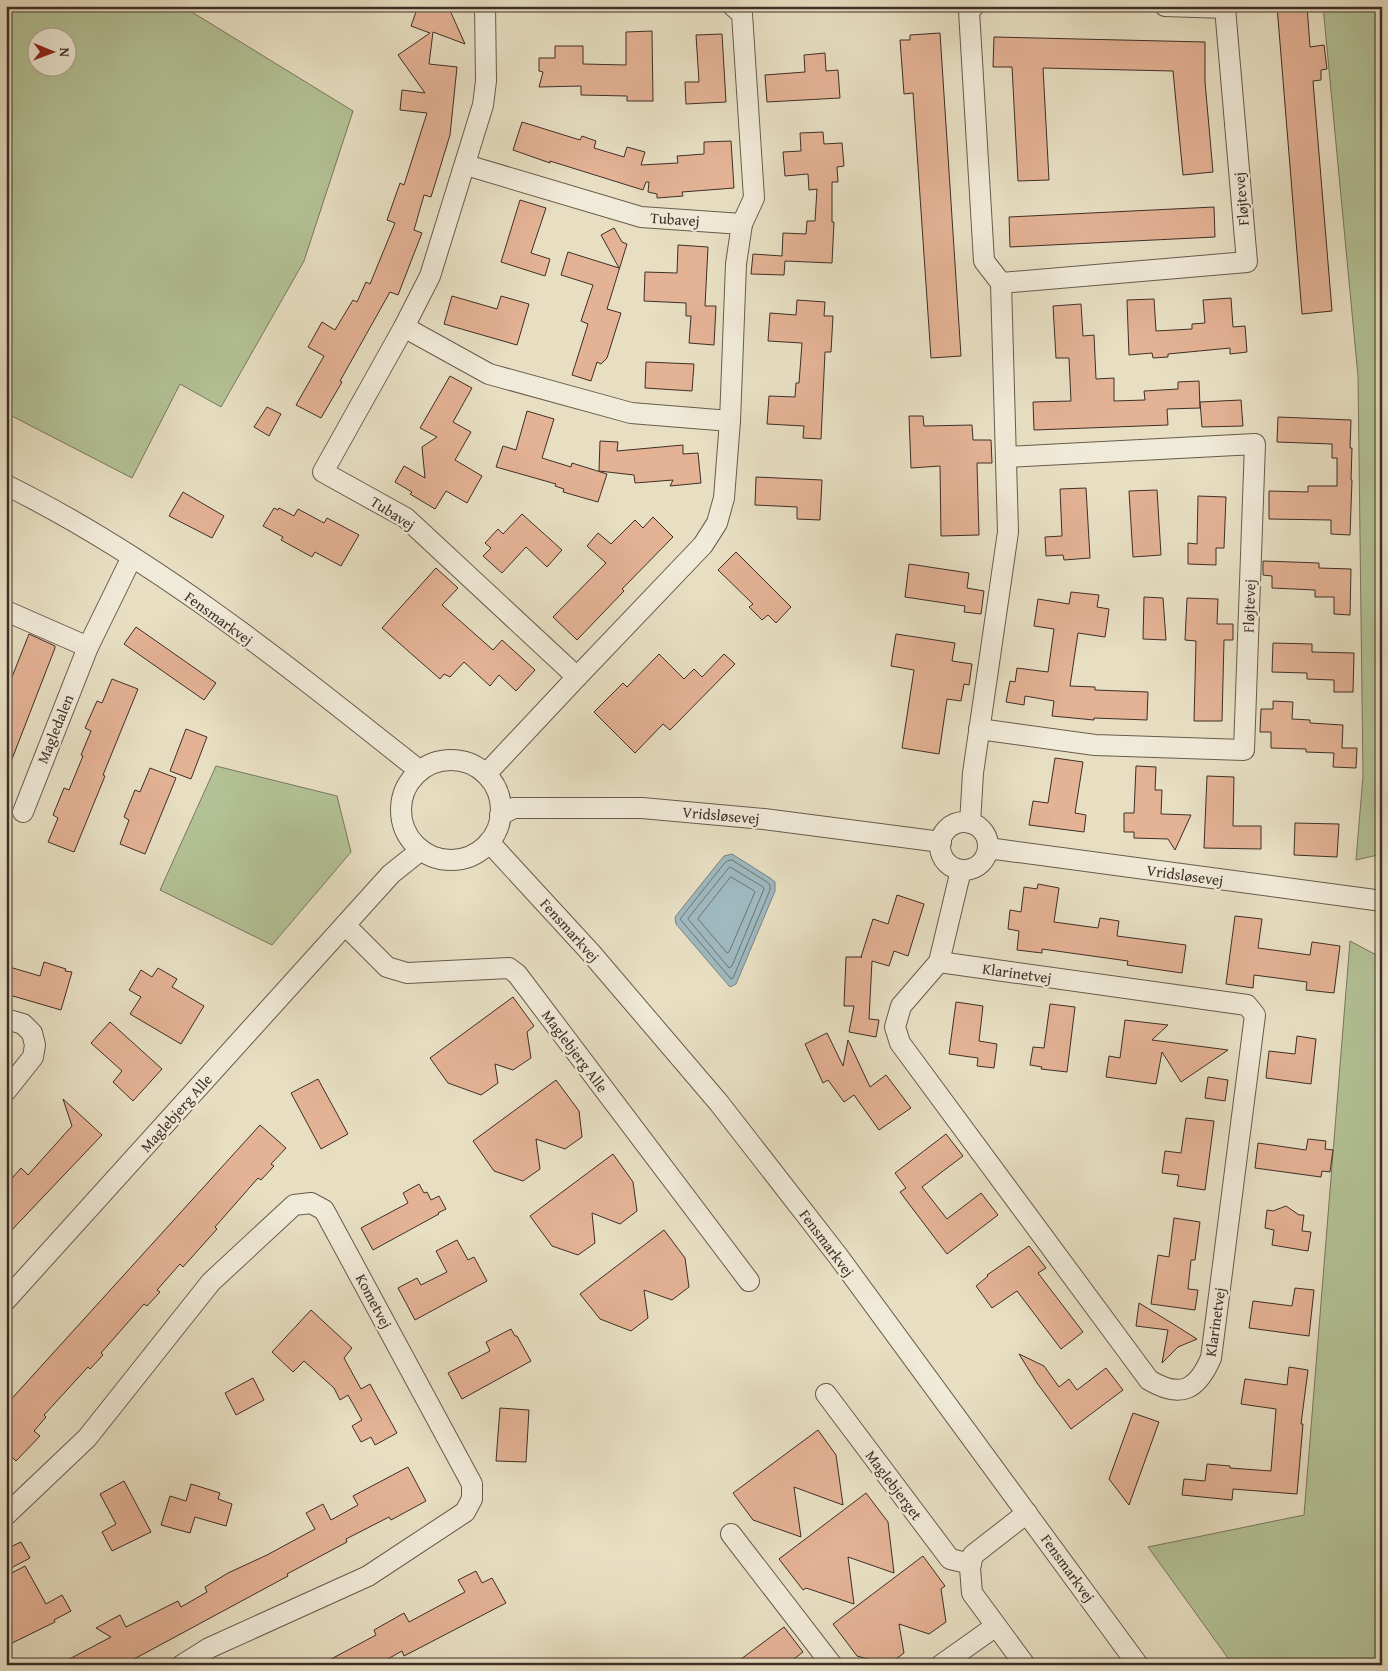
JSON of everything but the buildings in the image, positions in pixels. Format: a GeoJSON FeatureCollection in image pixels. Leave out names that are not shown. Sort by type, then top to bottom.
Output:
{"type":"FeatureCollection","features":[{"type":"Feature","properties":{"kind":"street","name":"Tubavej"},"geometry":{"type":"LineString","coordinates":[[485,6],[486,81],[483,105],[466,165],[430,276],[404,327],[323,472],[406,518],[577,677]]}},
{"type":"Feature","properties":{"kind":"street"},"geometry":{"type":"LineString","coordinates":[[486,774],[703,545],[716,523],[724,498],[730,421],[736,264],[742,224],[754,198],[742,14],[734,6]]}},
{"type":"Feature","properties":{"kind":"street"},"geometry":{"type":"LineString","coordinates":[[970,823],[973,773],[1008,532],[1001,283],[984,261],[969,11],[974,6]]}},
{"type":"Feature","properties":{"kind":"street","name":"Fløjtevej"},"geometry":{"type":"LineString","coordinates":[[1001,283],[1247,262],[1225,8],[1165,6]]}},
{"type":"Feature","properties":{"kind":"street","name":"Tubavej"},"geometry":{"type":"LineString","coordinates":[[466,165],[641,217],[742,224]]}},
{"type":"Feature","properties":{"kind":"street"},"geometry":{"type":"LineString","coordinates":[[404,327],[489,374],[631,413],[730,421]]}},
{"type":"Feature","properties":{"kind":"street","name":"Fløjtevej"},"geometry":{"type":"LineString","coordinates":[[979,729],[1095,745],[1244,750],[1255,444],[1006,457]]}},
{"type":"Feature","properties":{"kind":"street","name":"Fensmarkvej"},"geometry":{"type":"LineString","coordinates":[[6,485],[132,557],[286,667],[420,771]]}},
{"type":"Feature","properties":{"kind":"street","name":"Magledalen"},"geometry":{"type":"LineString","coordinates":[[22,812],[88,646],[132,557]]}},
{"type":"Feature","properties":{"kind":"street"},"geometry":{"type":"LineString","coordinates":[[6,611],[88,646]]}},
{"type":"Feature","properties":{"kind":"street"},"geometry":{"type":"LineString","coordinates":[[446,760],[461,761],[475,766],[486,774],[495,786],[500,800],[500,815],[497,829],[489,842],[478,852],[464,858],[449,860],[434,857],[421,850],[410,840],[403,826],[401,811],[403,796],[409,782],[420,771],[432,764],[446,760]]}},
{"type":"Feature","properties":{"kind":"street","name":"Vridsløsevej"},"geometry":{"type":"LineString","coordinates":[[500,815],[514,808],[642,808],[764,819],[941,842]]}},
{"type":"Feature","properties":{"kind":"street"},"geometry":{"type":"LineString","coordinates":[[970,823],[981,829],[988,841],[987,856],[976,867],[969,870],[961,870],[947,864],[941,850],[941,842],[943,836],[953,825],[970,823]]}},
{"type":"Feature","properties":{"kind":"street","name":"Fensmarkvej"},"geometry":{"type":"LineString","coordinates":[[489,842],[591,953],[719,1103],[838,1256],[1138,1665]]}},
{"type":"Feature","properties":{"kind":"street","name":"Vridsløsevej"},"geometry":{"type":"LineString","coordinates":[[988,848],[1382,901]]}},
{"type":"Feature","properties":{"kind":"street","name":"Maglebjerg Alle"},"geometry":{"type":"LineString","coordinates":[[6,1300],[391,874],[421,850]]}},
{"type":"Feature","properties":{"kind":"street","name":"Klarinetvej"},"geometry":{"type":"LineString","coordinates":[[939,962],[1246,1005],[1255,1015],[1211,1358],[1204,1375],[1194,1386],[1178,1390],[1162,1388],[1149,1380],[900,1043],[895,1027],[901,1006],[939,962],[961,870]]}},
{"type":"Feature","properties":{"kind":"street","name":"Maglebjerg Alle"},"geometry":{"type":"LineString","coordinates":[[345,925],[387,967],[407,972],[509,968],[517,974],[749,1281]]}},
{"type":"Feature","properties":{"kind":"street"},"geometry":{"type":"LineString","coordinates":[[6,1019],[23,1024],[32,1033],[34,1045],[33,1057],[6,1091]]}},
{"type":"Feature","properties":{"kind":"street","name":"Kometvej"},"geometry":{"type":"LineString","coordinates":[[6,1515],[87,1438],[211,1282],[294,1205],[311,1203],[324,1210],[472,1484],[472,1500],[465,1512],[368,1576],[209,1648],[182,1665]]}},
{"type":"Feature","properties":{"kind":"street","name":"Maglebjerget"},"geometry":{"type":"LineString","coordinates":[[826,1394],[950,1558],[971,1564]]}},
{"type":"Feature","properties":{"kind":"street"},"geometry":{"type":"LineString","coordinates":[[1025,1665],[972,1592],[971,1564],[973,1555],[1027,1513]]}},
{"type":"Feature","properties":{"kind":"street"},"geometry":{"type":"LineString","coordinates":[[731,1534],[832,1665]]}},
{"type":"Feature","properties":{"kind":"street"},"geometry":{"type":"LineString","coordinates":[[941,1665],[996,1626]]}},
{"type":"Feature","properties":{"kind":"green space"},"geometry":{"type":"Polygon","coordinates":[[[6,6],[182,6],[353,111],[304,261],[221,407],[180,384],[132,478],[6,413],[6,6]]]}},
{"type":"Feature","properties":{"kind":"green space"},"geometry":{"type":"Polygon","coordinates":[[[1323,6],[1382,6],[1382,854],[1356,860],[1363,776],[1358,376],[1323,6]]]}},
{"type":"Feature","properties":{"kind":"green space"},"geometry":{"type":"Polygon","coordinates":[[[216,766],[337,796],[351,852],[272,945],[160,890],[216,766]]]}},
{"type":"Feature","properties":{"kind":"green space"},"geometry":{"type":"Polygon","coordinates":[[[1350,941],[1382,958],[1382,1663],[1352,1665],[1233,1665],[1148,1547],[1304,1515],[1350,941]]]}},
{"type":"Feature","properties":{"kind":"water"},"geometry":{"type":"Polygon","coordinates":[[[732,854],[775,882],[775,891],[736,984],[730,987],[676,924],[675,917],[724,856],[732,854]]]}},
{"type":"Feature","properties":{"kind":"waterway"},"geometry":{"type":"LineString","coordinates":[[1382,1590],[1380,1619],[1382,1625]]}}]}
